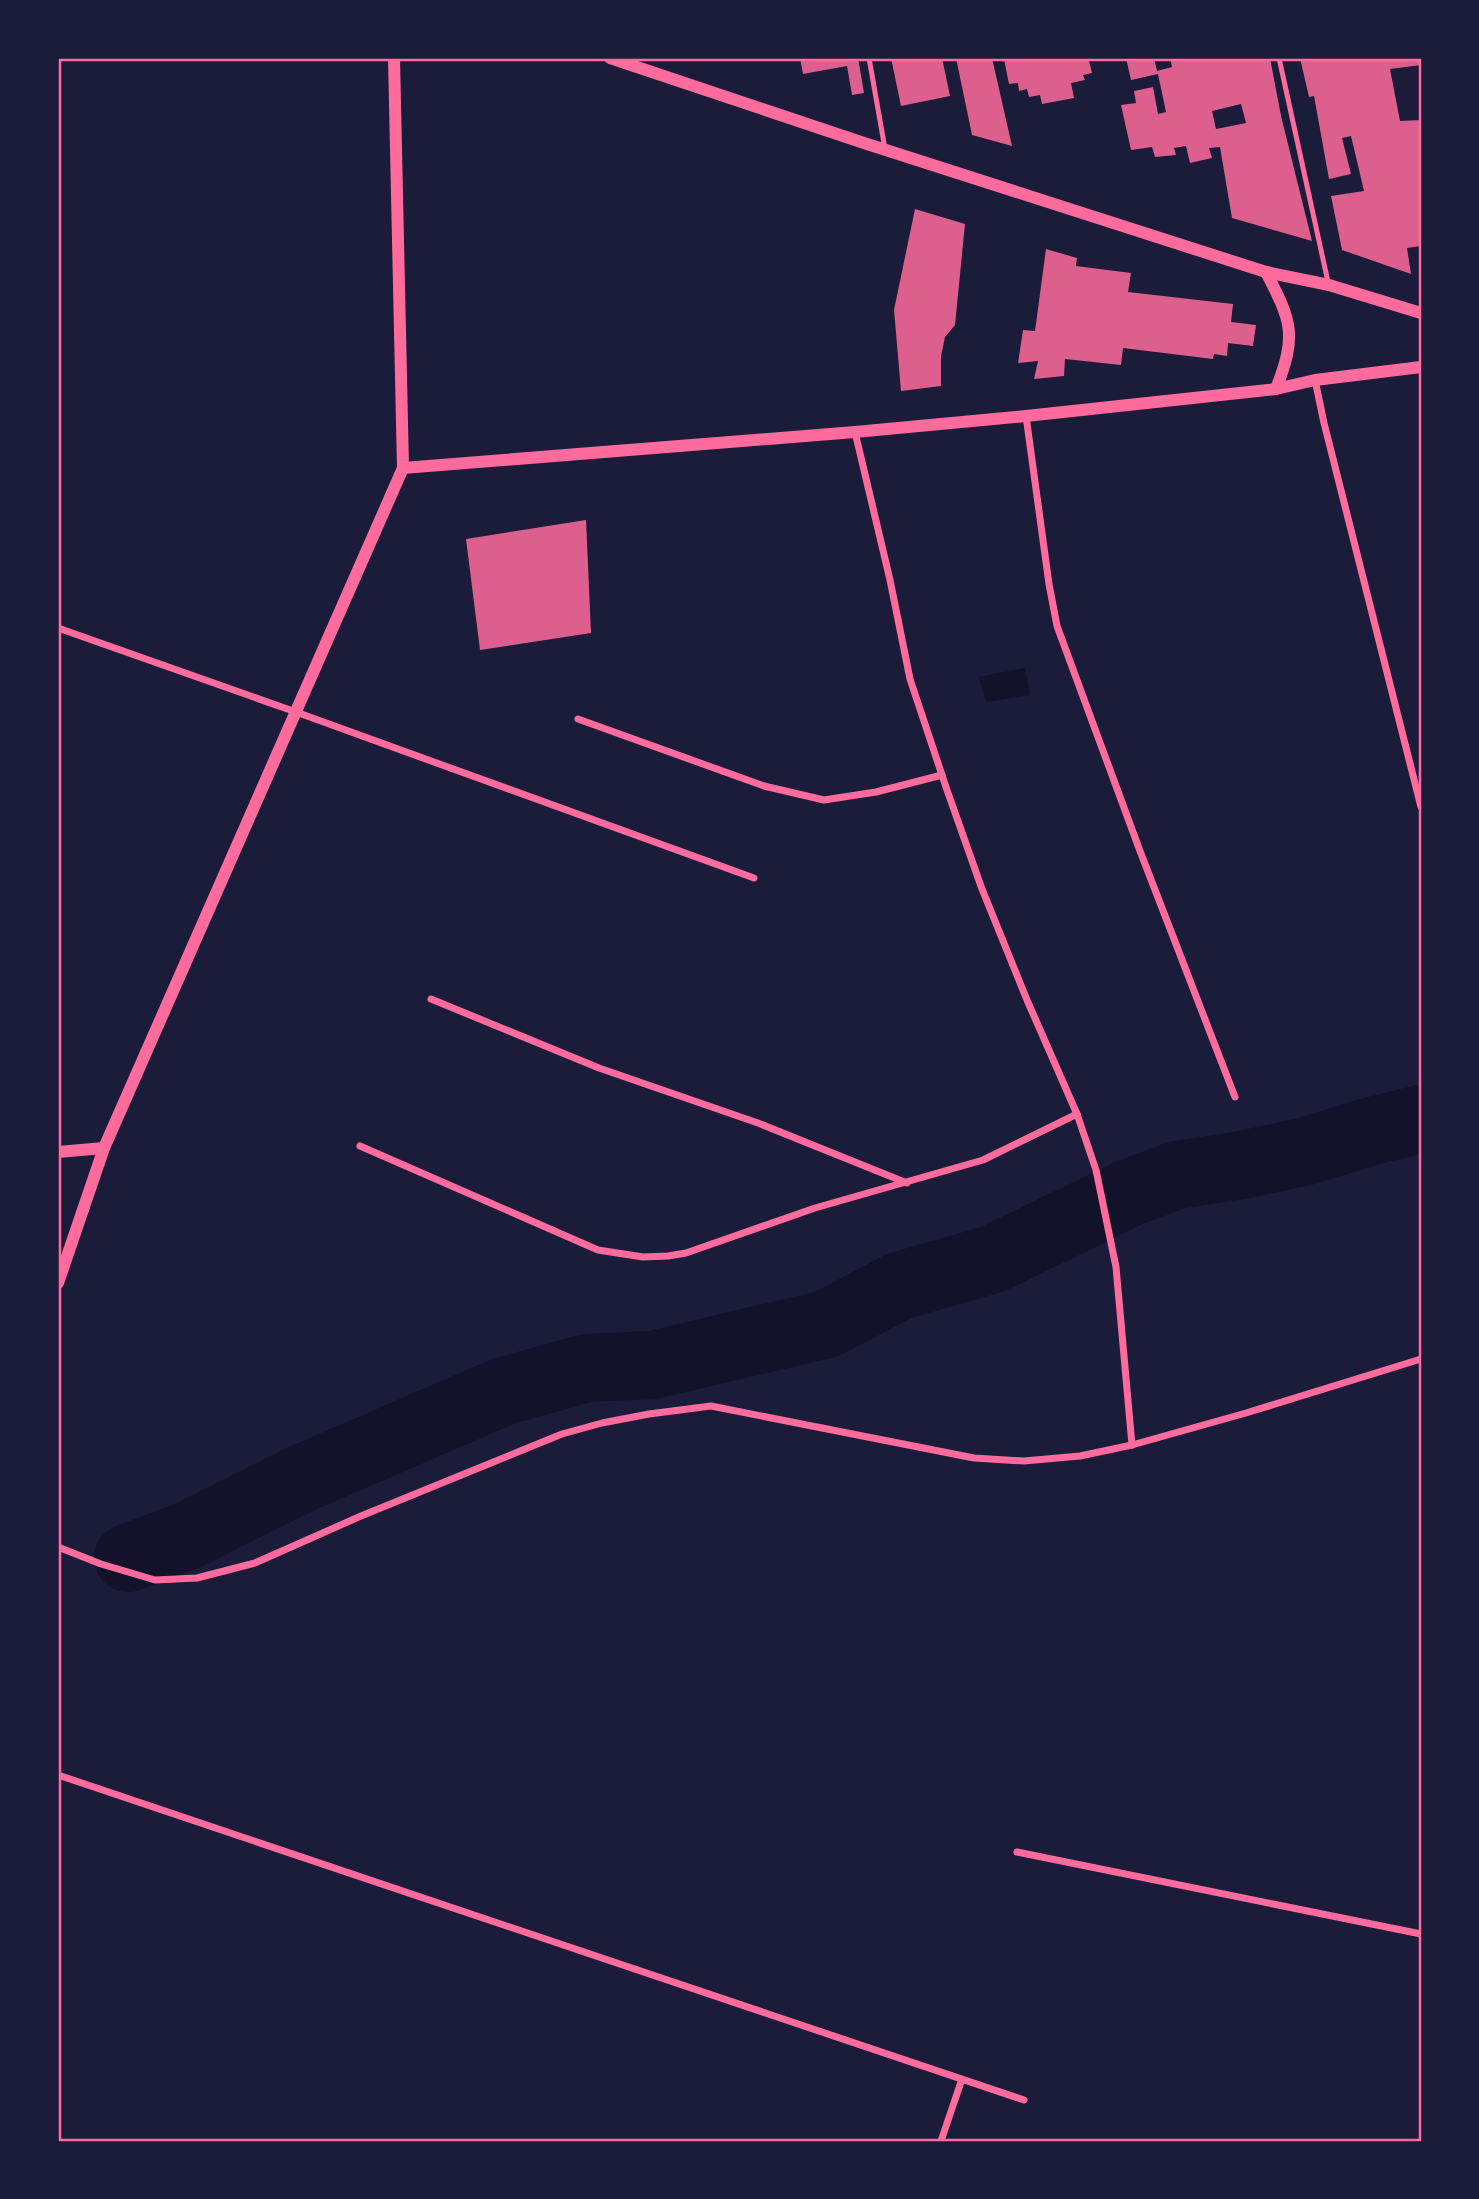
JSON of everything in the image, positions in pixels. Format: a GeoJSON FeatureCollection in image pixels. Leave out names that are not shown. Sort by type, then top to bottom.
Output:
{"type":"FeatureCollection","features":[{"type":"Feature","properties":{"kind":"street"},"geometry":{"type":"LineString","coordinates":[[58,1283],[104,1148],[403,468],[394,58]]}},
{"type":"Feature","properties":{"kind":"street"},"geometry":{"type":"LineString","coordinates":[[610,58],[1266,272],[1329,285],[1421,313]]}},
{"type":"Feature","properties":{"kind":"street"},"geometry":{"type":"LineString","coordinates":[[1266,272],[1285,310],[1290,333],[1288,359],[1276,389]]}},
{"type":"Feature","properties":{"kind":"street"},"geometry":{"type":"LineString","coordinates":[[403,468],[1027,416],[1276,389],[1315,380],[1421,367]]}},
{"type":"Feature","properties":{"kind":"street"},"geometry":{"type":"LineString","coordinates":[[1315,380],[1421,807]]}},
{"type":"Feature","properties":{"kind":"street"},"geometry":{"type":"LineString","coordinates":[[1027,416],[1057,626],[1235,1097]]}},
{"type":"Feature","properties":{"kind":"street"},"geometry":{"type":"LineString","coordinates":[[855,432],[910,679],[982,889],[1077,1114],[1096,1170],[1116,1267],[1132,1445]]}},
{"type":"Feature","properties":{"kind":"street"},"geometry":{"type":"LineString","coordinates":[[58,628],[754,878]]}},
{"type":"Feature","properties":{"kind":"street"},"geometry":{"type":"LineString","coordinates":[[579,719],[764,786],[824,800],[876,792],[942,775]]}},
{"type":"Feature","properties":{"kind":"street"},"geometry":{"type":"LineString","coordinates":[[431,999],[599,1068],[758,1123],[906,1183]]}},
{"type":"Feature","properties":{"kind":"street"},"geometry":{"type":"LineString","coordinates":[[360,1146],[598,1250],[643,1256],[686,1254],[815,1208],[983,1160],[1077,1114]]}},
{"type":"Feature","properties":{"kind":"street"},"geometry":{"type":"LineString","coordinates":[[58,1152],[104,1148]]}},
{"type":"Feature","properties":{"kind":"street"},"geometry":{"type":"LineString","coordinates":[[58,1547],[101,1564],[155,1580],[197,1578],[256,1563],[361,1516],[562,1434],[637,1416],[711,1406],[974,1458],[1024,1461],[1080,1456],[1132,1445],[1421,1359]]}},
{"type":"Feature","properties":{"kind":"street"},"geometry":{"type":"LineString","coordinates":[[58,1775],[1024,2100]]}},
{"type":"Feature","properties":{"kind":"street"},"geometry":{"type":"LineString","coordinates":[[1017,1852],[1421,1934]]}},
{"type":"Feature","properties":{"kind":"street"},"geometry":{"type":"LineString","coordinates":[[941,2141],[962,2078]]}},
{"type":"Feature","properties":{"kind":"lane"},"geometry":{"type":"LineString","coordinates":[[869,58],[885,149]]}},
{"type":"Feature","properties":{"kind":"lane"},"geometry":{"type":"LineString","coordinates":[[1279,58],[1329,285]]}},
{"type":"Feature","properties":{"kind":"shaded area"},"geometry":{"type":"Polygon","coordinates":[[[1025,668],[1030,695],[986,702],[979,677],[1025,668]]]}},
{"type":"Feature","properties":{"kind":"building"},"geometry":{"type":"Polygon","coordinates":[[[800,58],[858,58],[864,93],[852,95],[847,66],[803,74],[800,58]]]}},
{"type":"Feature","properties":{"kind":"building"},"geometry":{"type":"Polygon","coordinates":[[[891,58],[942,58],[950,96],[901,106],[891,58]]]}},
{"type":"Feature","properties":{"kind":"building"},"geometry":{"type":"Polygon","coordinates":[[[956,58],[992,58],[1012,146],[972,135],[956,58]]]}},
{"type":"Feature","properties":{"kind":"building"},"geometry":{"type":"Polygon","coordinates":[[[1126,58],[1154,58],[1157,71],[1172,67],[1170,58],[1270,58],[1281,116],[1312,241],[1232,218],[1220,147],[1209,148],[1212,158],[1190,163],[1186,146],[1174,148],[1176,155],[1155,157],[1152,147],[1131,150],[1121,105],[1136,103],[1134,91],[1153,87],[1158,114],[1166,112],[1158,74],[1131,80],[1126,58]],[[1241,104],[1212,111],[1216,129],[1246,123],[1241,104]]]}},
{"type":"Feature","properties":{"kind":"building"},"geometry":{"type":"Polygon","coordinates":[[[1300,58],[1421,58],[1421,65],[1390,69],[1400,121],[1421,120],[1421,246],[1407,248],[1411,274],[1342,250],[1331,196],[1364,191],[1351,136],[1342,138],[1351,174],[1329,179],[1314,96],[1309,97],[1300,58]]]}},
{"type":"Feature","properties":{"kind":"building"},"geometry":{"type":"Polygon","coordinates":[[[1004,59],[1098,59],[1089,61],[1092,73],[1083,75],[1085,80],[1071,83],[1074,98],[1042,104],[1040,95],[1029,97],[1027,89],[1019,91],[1018,83],[1009,84],[1004,59]]]}},
{"type":"Feature","properties":{"kind":"building"},"geometry":{"type":"Polygon","coordinates":[[[915,209],[965,224],[955,325],[945,337],[941,356],[941,386],[901,391],[894,310],[915,209]]]}},
{"type":"Feature","properties":{"kind":"building"},"geometry":{"type":"Polygon","coordinates":[[[1046,249],[1077,258],[1076,266],[1131,273],[1128,292],[1233,304],[1231,322],[1256,325],[1253,346],[1228,343],[1227,356],[1214,354],[1213,359],[1123,348],[1121,365],[1065,359],[1064,376],[1034,379],[1038,361],[1018,363],[1023,330],[1035,331],[1046,249]]]}},
{"type":"Feature","properties":{"kind":"building"},"geometry":{"type":"Polygon","coordinates":[[[586,520],[591,633],[480,650],[466,539],[586,520]]]}},
{"type":"Feature","properties":{"kind":"waterway"},"geometry":{"type":"LineString","coordinates":[[128,1558],[189,1535],[303,1478],[504,1391],[587,1368],[652,1365],[827,1324],[899,1286],[993,1259],[1129,1193],[1177,1175],[1307,1151],[1421,1119]]}}]}
